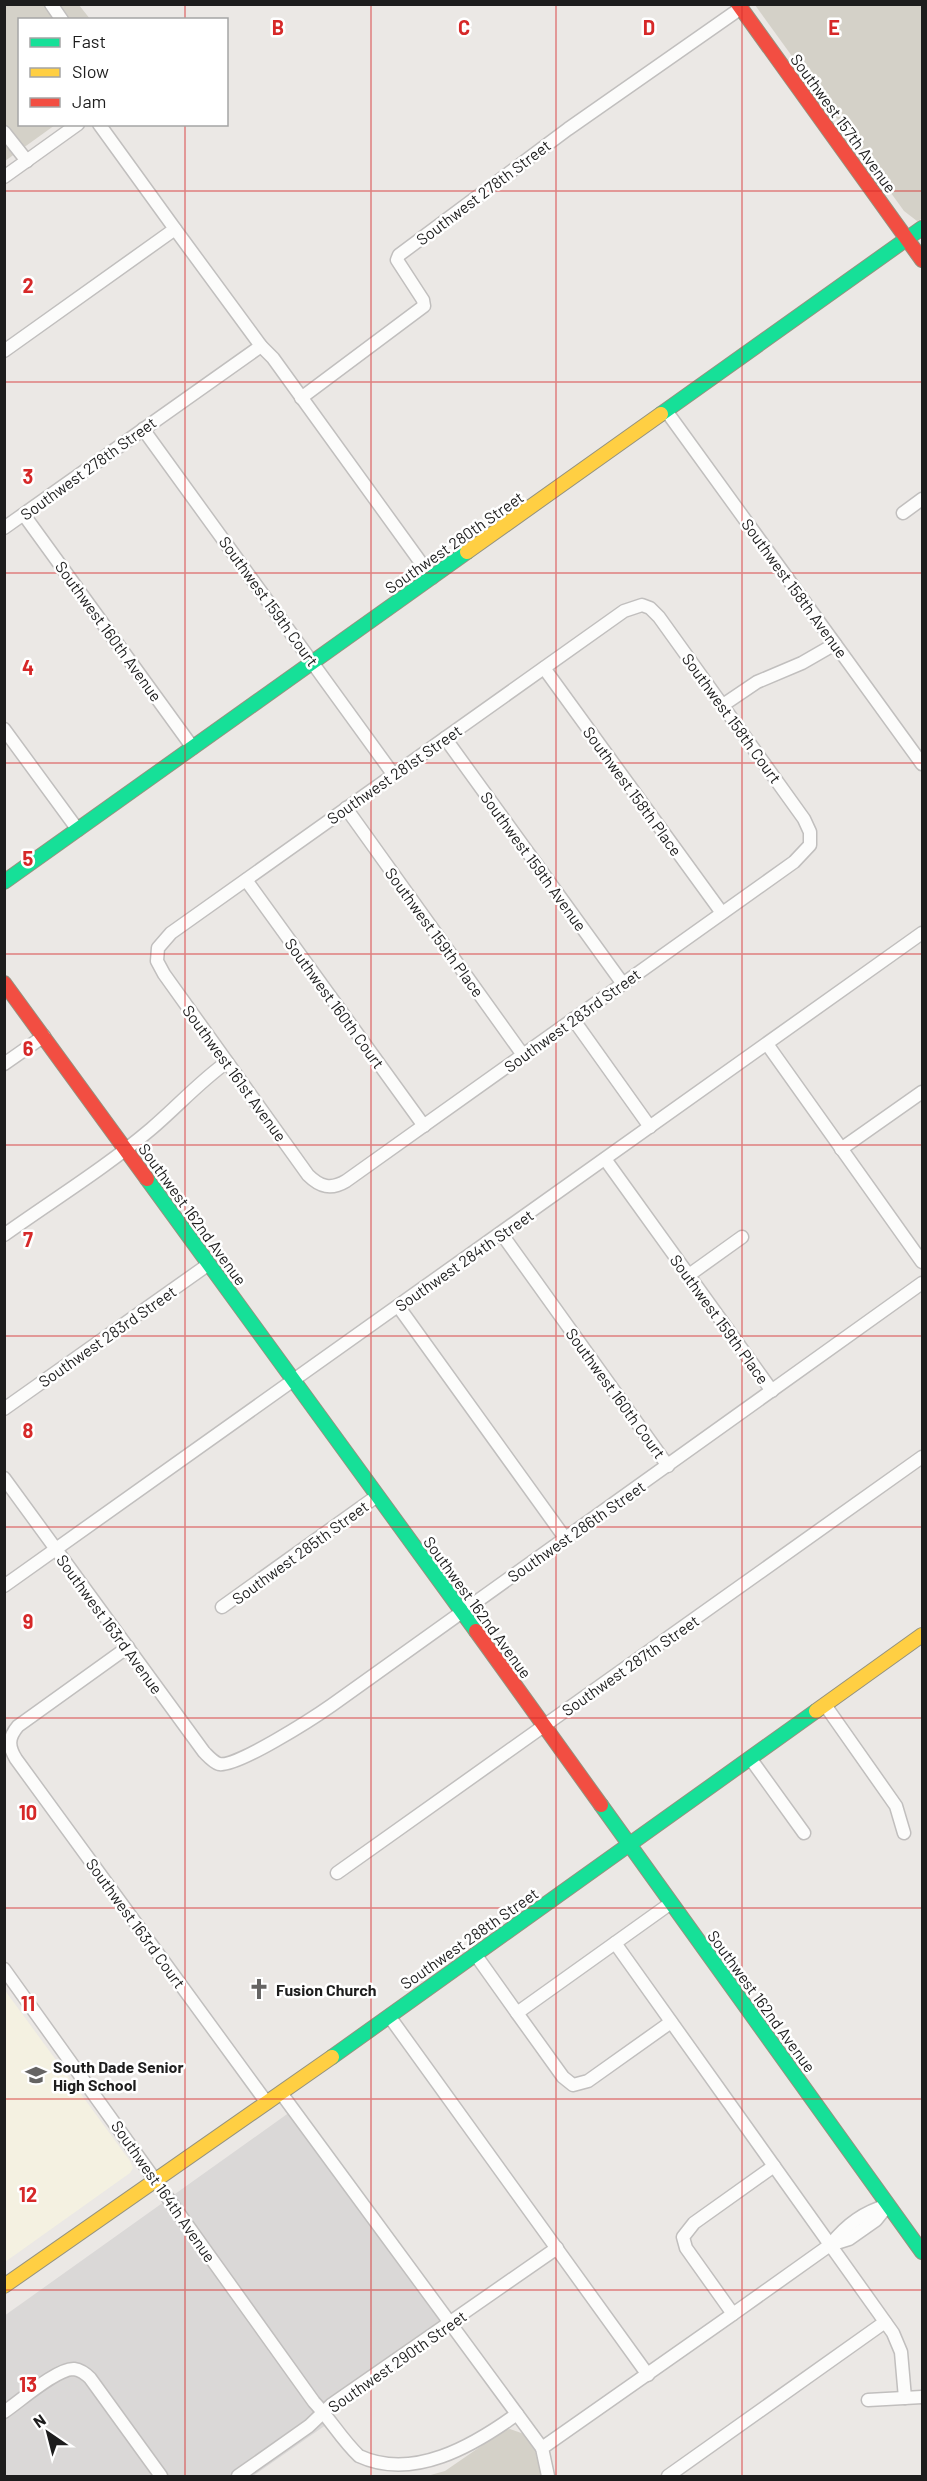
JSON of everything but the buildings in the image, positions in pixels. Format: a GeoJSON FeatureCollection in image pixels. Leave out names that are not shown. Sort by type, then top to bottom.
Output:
{"type":"FeatureCollection","features":[{"type":"Feature","properties":{"kind":"street"},"geometry":{"type":"LineString","coordinates":[[51,4],[61,18]]}},
{"type":"Feature","properties":{"kind":"street","name":"Southwest 157th Avenue"},"geometry":{"type":"LineString","coordinates":[[740,6],[922,260]]}},
{"type":"Feature","properties":{"kind":"street","name":"Southwest 278th Street"},"geometry":{"type":"LineString","coordinates":[[301,398],[424,306],[423,300],[397,260],[399,255],[568,129],[740,6]]}},
{"type":"Feature","properties":{"kind":"street"},"geometry":{"type":"LineString","coordinates":[[4,177],[75,126]]}},
{"type":"Feature","properties":{"kind":"street"},"geometry":{"type":"LineString","coordinates":[[100,126],[261,346],[273,358],[432,578]]}},
{"type":"Feature","properties":{"kind":"street"},"geometry":{"type":"LineString","coordinates":[[4,132],[27,161]]}},
{"type":"Feature","properties":{"kind":"street","name":"Southwest 280th Street"},"geometry":{"type":"LineString","coordinates":[[4,882],[922,228]]}},
{"type":"Feature","properties":{"kind":"street"},"geometry":{"type":"LineString","coordinates":[[4,351],[175,229]]}},
{"type":"Feature","properties":{"kind":"street","name":"Southwest 278th Street"},"geometry":{"type":"LineString","coordinates":[[4,528],[261,346]]}},
{"type":"Feature","properties":{"kind":"street","name":"Southwest 158th Avenue"},"geometry":{"type":"LineString","coordinates":[[667,411],[922,764]]}},
{"type":"Feature","properties":{"kind":"street","name":"Southwest 159th Court"},"geometry":{"type":"LineString","coordinates":[[143,429],[393,774]]}},
{"type":"Feature","properties":{"kind":"street"},"geometry":{"type":"LineString","coordinates":[[903,513],[922,499]]}},
{"type":"Feature","properties":{"kind":"street","name":"Southwest 160th Avenue"},"geometry":{"type":"LineString","coordinates":[[24,514],[193,748]]}},
{"type":"Feature","properties":{"kind":"street","name":"Southwest 281st Street"},"geometry":{"type":"LineString","coordinates":[[156,954],[165,938],[393,774],[628,609],[642,605]]}},
{"type":"Feature","properties":{"kind":"street","name":"Southwest 158th Court"},"geometry":{"type":"LineString","coordinates":[[642,605],[650,608],[659,616],[804,819],[811,839]]}},
{"type":"Feature","properties":{"kind":"street"},"geometry":{"type":"LineString","coordinates":[[723,705],[756,682],[802,663],[835,644]]}},
{"type":"Feature","properties":{"kind":"street","name":"Southwest 158th Place"},"geometry":{"type":"LineString","coordinates":[[544,668],[722,913]]}},
{"type":"Feature","properties":{"kind":"street"},"geometry":{"type":"LineString","coordinates":[[4,729],[78,830]]}},
{"type":"Feature","properties":{"kind":"street","name":"Southwest 159th Avenue"},"geometry":{"type":"LineString","coordinates":[[445,738],[622,984]]}},
{"type":"Feature","properties":{"kind":"street","name":"Southwest 159th Place"},"geometry":{"type":"LineString","coordinates":[[346,808],[523,1055]]}},
{"type":"Feature","properties":{"kind":"street","name":"Southwest 283rd Street"},"geometry":{"type":"LineString","coordinates":[[323,1186],[335,1186],[346,1181],[424,1126],[801,856],[810,845],[811,839]]}},
{"type":"Feature","properties":{"kind":"street","name":"Southwest 160th Court"},"geometry":{"type":"LineString","coordinates":[[246,880],[424,1126]]}},
{"type":"Feature","properties":{"kind":"street","name":"Southwest 284th Street"},"geometry":{"type":"LineString","coordinates":[[4,1586],[922,933]]}},
{"type":"Feature","properties":{"kind":"street","name":"Southwest 161st Avenue"},"geometry":{"type":"LineString","coordinates":[[156,954],[164,974],[226,1062],[308,1175],[323,1186]]}},
{"type":"Feature","properties":{"kind":"street","name":"Southwest 162nd Avenue"},"geometry":{"type":"LineString","coordinates":[[4,983],[630,1844],[922,2252]]}},
{"type":"Feature","properties":{"kind":"street"},"geometry":{"type":"LineString","coordinates":[[573,1020],[650,1127]]}},
{"type":"Feature","properties":{"kind":"street"},"geometry":{"type":"LineString","coordinates":[[4,1064],[44,1036]]}},
{"type":"Feature","properties":{"kind":"street"},"geometry":{"type":"LineString","coordinates":[[766,1044],[922,1262]]}},
{"type":"Feature","properties":{"kind":"street"},"geometry":{"type":"LineString","coordinates":[[4,1235],[125,1149],[165,1117],[197,1084],[226,1062]]}},
{"type":"Feature","properties":{"kind":"street"},"geometry":{"type":"LineString","coordinates":[[841,1149],[922,1092]]}},
{"type":"Feature","properties":{"kind":"street","name":"Southwest 159th Place"},"geometry":{"type":"LineString","coordinates":[[605,1159],[772,1390]]}},
{"type":"Feature","properties":{"kind":"street","name":"Southwest 160th Court"},"geometry":{"type":"LineString","coordinates":[[501,1233],[668,1466]]}},
{"type":"Feature","properties":{"kind":"street"},"geometry":{"type":"LineString","coordinates":[[689,1275],[742,1237]]}},
{"type":"Feature","properties":{"kind":"street","name":"Southwest 283rd Street"},"geometry":{"type":"LineString","coordinates":[[4,1409],[209,1264]]}},
{"type":"Feature","properties":{"kind":"street","name":"Southwest 286th Street"},"geometry":{"type":"LineString","coordinates":[[221,1764],[238,1760],[320,1714],[922,1283]]}},
{"type":"Feature","properties":{"kind":"street"},"geometry":{"type":"LineString","coordinates":[[398,1306],[565,1538]]}},
{"type":"Feature","properties":{"kind":"street","name":"Southwest 287th Street"},"geometry":{"type":"LineString","coordinates":[[337,1873],[922,1457]]}},
{"type":"Feature","properties":{"kind":"street","name":"Southwest 163rd Avenue"},"geometry":{"type":"LineString","coordinates":[[4,1478],[204,1752],[221,1764]]}},
{"type":"Feature","properties":{"kind":"street","name":"Southwest 285th Street"},"geometry":{"type":"LineString","coordinates":[[222,1607],[377,1496]]}},
{"type":"Feature","properties":{"kind":"street","name":"Southwest 288th Street"},"geometry":{"type":"LineString","coordinates":[[4,2286],[267,2103],[922,1635]]}},
{"type":"Feature","properties":{"kind":"street","name":"Southwest 163rd Court"},"geometry":{"type":"LineString","coordinates":[[128,1647],[18,1726],[9,1741],[16,1759],[267,2103]]}},
{"type":"Feature","properties":{"kind":"street"},"geometry":{"type":"LineString","coordinates":[[825,1705],[896,1806],[904,1833]]}},
{"type":"Feature","properties":{"kind":"street"},"geometry":{"type":"LineString","coordinates":[[750,1758],[804,1833]]}},
{"type":"Feature","properties":{"kind":"street"},"geometry":{"type":"LineString","coordinates":[[517,2013],[671,1904]]}},
{"type":"Feature","properties":{"kind":"street"},"geometry":{"type":"LineString","coordinates":[[615,1943],[885,2322],[901,2352],[905,2398]]}},
{"type":"Feature","properties":{"kind":"street"},"geometry":{"type":"LineString","coordinates":[[475,1954],[563,2077],[573,2085],[588,2081],[671,2022]]}},
{"type":"Feature","properties":{"kind":"street","name":"Southwest 164th Avenue"},"geometry":{"type":"LineString","coordinates":[[4,1969],[323,2413],[351,2448],[364,2460],[380,2469],[406,2474],[426,2472],[445,2465],[517,2414]]}},
{"type":"Feature","properties":{"kind":"street"},"geometry":{"type":"LineString","coordinates":[[389,2016],[648,2375]]}},
{"type":"Feature","properties":{"kind":"street"},"geometry":{"type":"LineString","coordinates":[[281,2093],[542,2448],[548,2476]]}},
{"type":"Feature","properties":{"kind":"street"},"geometry":{"type":"LineString","coordinates":[[734,2314],[686,2248],[683,2237],[689,2228],[774,2166]]}},
{"type":"Feature","properties":{"kind":"street"},"geometry":{"type":"LineString","coordinates":[[542,2448],[830,2245],[849,2239],[876,2220],[888,2205]]}},
{"type":"Feature","properties":{"kind":"street","name":"Southwest 290th Street"},"geometry":{"type":"LineString","coordinates":[[238,2476],[309,2426],[323,2413],[557,2248]]}},
{"type":"Feature","properties":{"kind":"street"},"geometry":{"type":"LineString","coordinates":[[673,2475],[885,2322]]}},
{"type":"Feature","properties":{"kind":"street"},"geometry":{"type":"LineString","coordinates":[[4,2412],[54,2376],[74,2369],[90,2378],[161,2476]]}},
{"type":"Feature","properties":{"kind":"street"},"geometry":{"type":"LineString","coordinates":[[868,2400],[922,2397]]}},
{"type":"Feature","properties":{"kind":"shaded area"},"geometry":{"type":"Polygon","coordinates":[[[5,5],[79,5],[89,18],[18,18],[18,126],[54,126],[5,161],[5,5]]]}},
{"type":"Feature","properties":{"kind":"shaded area"},"geometry":{"type":"Polygon","coordinates":[[[755,5],[922,5],[922,219],[917,221],[904,211],[755,5]]]}},
{"type":"Feature","properties":{"kind":"shaded area","name":"South Dade Senior High School"},"geometry":{"type":"Polygon","coordinates":[[[4,1989],[133,2168],[130,2173],[5,2262],[4,1989]]]}},
{"type":"Feature","properties":{"kind":"shaded area"},"geometry":{"type":"Polygon","coordinates":[[[290,2112],[445,2328],[328,2412],[333,2420],[253,2476],[5,2476],[4,2316],[290,2112]]]}},
{"type":"Feature","properties":{"kind":"shaded area"},"geometry":{"type":"Polygon","coordinates":[[[510,2429],[524,2434],[535,2450],[542,2476],[427,2476],[445,2471],[503,2431],[510,2429]]]}},
{"type":"Feature","properties":{"kind":"traffic: fast"},"geometry":{"type":"LineString","coordinates":[[661,414],[922,228]]}},
{"type":"Feature","properties":{"kind":"traffic: fast"},"geometry":{"type":"LineString","coordinates":[[4,882],[467,552]]}},
{"type":"Feature","properties":{"kind":"traffic: fast"},"geometry":{"type":"LineString","coordinates":[[147,1179],[476,1631]]}},
{"type":"Feature","properties":{"kind":"traffic: fast"},"geometry":{"type":"LineString","coordinates":[[332,2057],[816,1711]]}},
{"type":"Feature","properties":{"kind":"traffic: fast"},"geometry":{"type":"LineString","coordinates":[[601,1805],[922,2252]]}},
{"type":"Feature","properties":{"kind":"traffic: slow"},"geometry":{"type":"LineString","coordinates":[[467,552],[661,414]]}},
{"type":"Feature","properties":{"kind":"traffic: slow"},"geometry":{"type":"LineString","coordinates":[[816,1711],[922,1635]]}},
{"type":"Feature","properties":{"kind":"traffic: slow"},"geometry":{"type":"LineString","coordinates":[[4,2286],[332,2057]]}},
{"type":"Feature","properties":{"kind":"traffic: jam"},"geometry":{"type":"LineString","coordinates":[[738,4],[922,260]]}},
{"type":"Feature","properties":{"kind":"traffic: jam"},"geometry":{"type":"LineString","coordinates":[[4,983],[147,1179]]}},
{"type":"Feature","properties":{"kind":"traffic: jam"},"geometry":{"type":"LineString","coordinates":[[476,1631],[601,1805]]}},
{"type":"Feature","properties":{"kind":"place","name":"Fusion Church"},"geometry":{"type":"Point","coordinates":[259,1989]}},
{"type":"Feature","properties":{"kind":"place","name":"South Dade Senior High School"},"geometry":{"type":"Point","coordinates":[36,2075]}}]}
